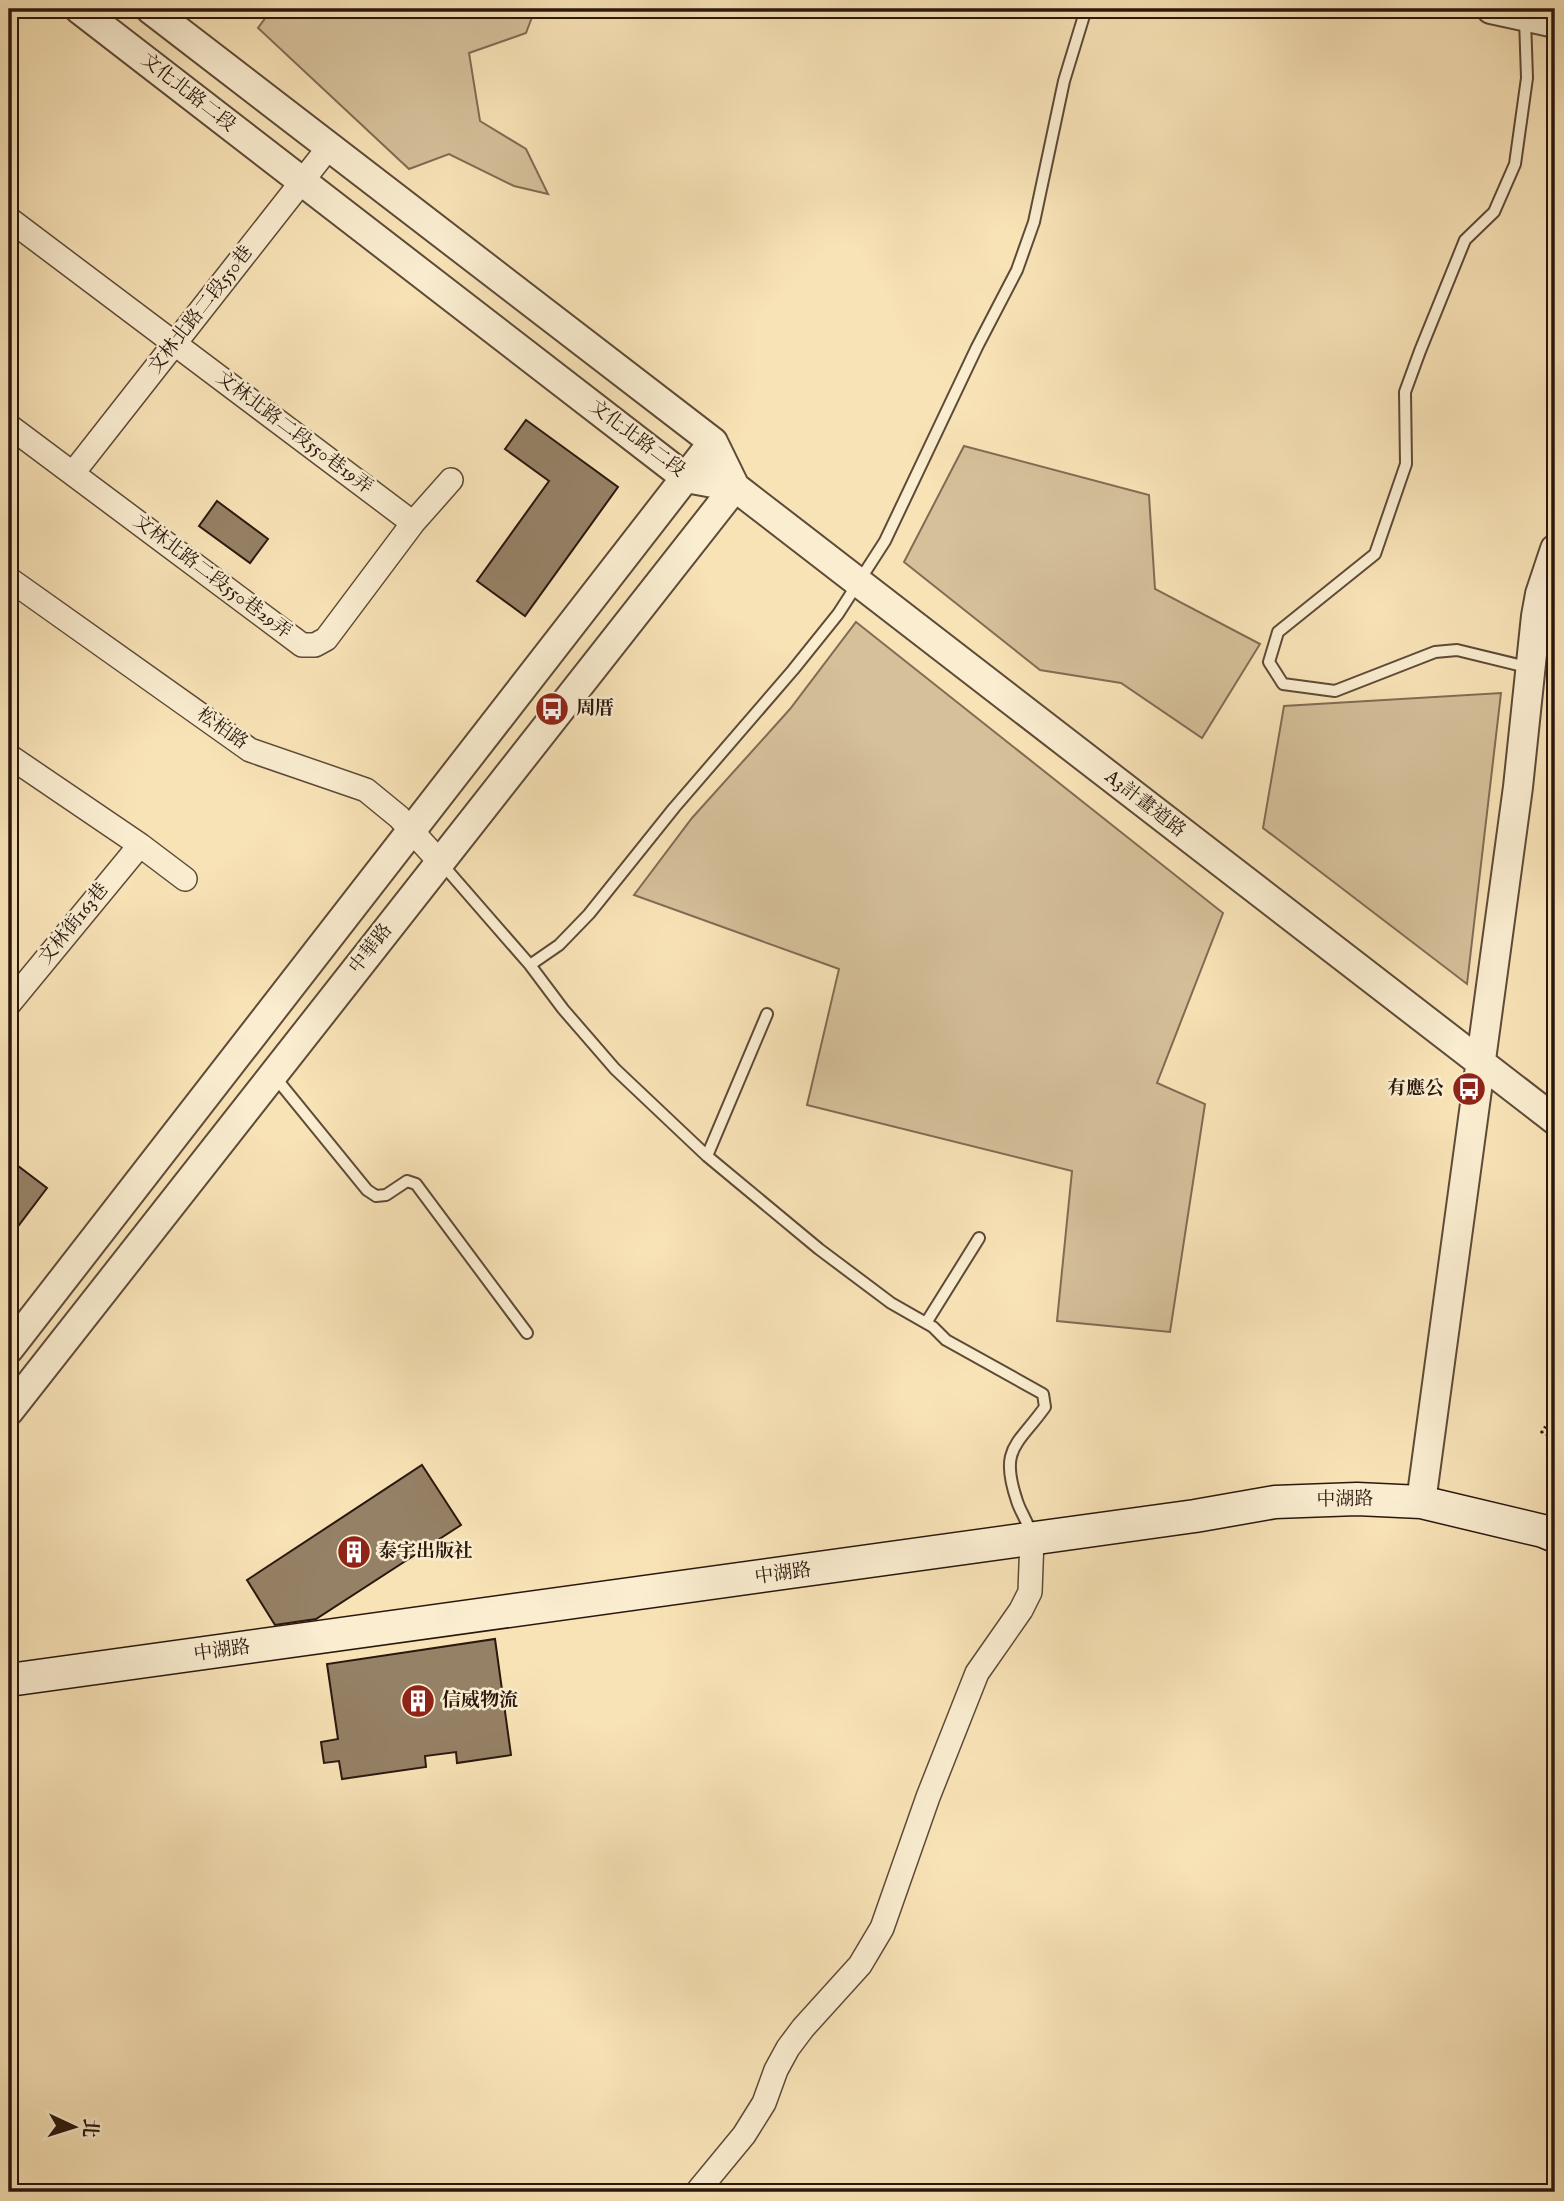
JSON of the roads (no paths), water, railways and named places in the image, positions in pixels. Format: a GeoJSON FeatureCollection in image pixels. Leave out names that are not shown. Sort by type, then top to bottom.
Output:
{"type":"FeatureCollection","features":[{"type":"Feature","properties":{"kind":"main road","name":"中湖路"},"geometry":{"type":"LineString","coordinates":[[9,1680],[1195,1517],[1275,1502],[1357,1499],[1421,1502],[1555,1536]]}},
{"type":"Feature","properties":{"kind":"street","name":"文化北路二段"},"geometry":{"type":"LineString","coordinates":[[79,9],[685,478],[735,488]]}},
{"type":"Feature","properties":{"kind":"street"},"geometry":{"type":"LineString","coordinates":[[150,9],[713,442],[735,488]]}},
{"type":"Feature","properties":{"kind":"street"},"geometry":{"type":"LineString","coordinates":[[1491,9],[1524,13],[1555,23]]}},
{"type":"Feature","properties":{"kind":"street","name":"文林北路二段550巷"},"geometry":{"type":"LineString","coordinates":[[73,473],[329,146]]}},
{"type":"Feature","properties":{"kind":"street","name":"文林北路二段550巷19弄"},"geometry":{"type":"LineString","coordinates":[[9,219],[413,523]]}},
{"type":"Feature","properties":{"kind":"street"},"geometry":{"type":"LineString","coordinates":[[9,426],[73,473]]}},
{"type":"Feature","properties":{"kind":"street"},"geometry":{"type":"LineString","coordinates":[[9,1349],[713,442]]}},
{"type":"Feature","properties":{"kind":"street","name":"文林北路二段550巷29弄"},"geometry":{"type":"LineString","coordinates":[[73,473],[302,645],[315,645],[326,639],[413,523],[451,480]]}},
{"type":"Feature","properties":{"kind":"street","name":"A3計畫道路"},"geometry":{"type":"LineString","coordinates":[[735,488],[1555,1120]]}},
{"type":"Feature","properties":{"kind":"street","name":"中華路"},"geometry":{"type":"LineString","coordinates":[[9,1411],[735,488]]}},
{"type":"Feature","properties":{"kind":"street"},"geometry":{"type":"LineString","coordinates":[[1421,1502],[1518,787],[1536,617],[1555,550]]}},
{"type":"Feature","properties":{"kind":"street","name":"松柏路"},"geometry":{"type":"LineString","coordinates":[[9,579],[250,750],[366,790],[399,817],[440,862]]}},
{"type":"Feature","properties":{"kind":"street"},"geometry":{"type":"LineString","coordinates":[[11,761],[140,845],[185,880]]}},
{"type":"Feature","properties":{"kind":"street","name":"文林街163巷"},"geometry":{"type":"LineString","coordinates":[[9,1004],[140,845]]}},
{"type":"Feature","properties":{"kind":"street"},"geometry":{"type":"LineString","coordinates":[[697,2192],[744,2135],[764,2103],[776,2070],[788,2048],[860,1965],[882,1928],[928,1797],[977,1673],[1021,1610],[1030,1592],[1032,1539]]}},
{"type":"Feature","properties":{"kind":"lane"},"geometry":{"type":"LineString","coordinates":[[530,965],[559,945],[589,914],[674,808],[838,614],[885,541],[977,347],[1017,270],[1034,222],[1064,81],[1086,9]]}},
{"type":"Feature","properties":{"kind":"lane"},"geometry":{"type":"LineString","coordinates":[[1524,13],[1527,78],[1516,164],[1494,212],[1465,240],[1419,351],[1405,392],[1406,464],[1375,554],[1278,632],[1269,663],[1283,684],[1335,691],[1434,652],[1457,650],[1532,668]]}},
{"type":"Feature","properties":{"kind":"lane"},"geometry":{"type":"LineString","coordinates":[[440,862],[530,965],[614,1069],[707,1156],[819,1249],[891,1303],[926,1323],[946,1340],[1043,1394],[1045,1407],[1018,1439],[1011,1450],[1009,1462],[1017,1504],[1031,1531],[1032,1539]]}},
{"type":"Feature","properties":{"kind":"lane"},"geometry":{"type":"LineString","coordinates":[[707,1156],[767,1014]]}},
{"type":"Feature","properties":{"kind":"lane"},"geometry":{"type":"LineString","coordinates":[[273,1074],[367,1190],[376,1196],[386,1195],[407,1181],[416,1184],[527,1333]]}},
{"type":"Feature","properties":{"kind":"lane"},"geometry":{"type":"LineString","coordinates":[[926,1323],[979,1238]]}},
{"type":"Feature","properties":{"kind":"place","name":"周厝"},"geometry":{"type":"Point","coordinates":[552,709]}},
{"type":"Feature","properties":{"kind":"place","name":"有應公"},"geometry":{"type":"Point","coordinates":[1469,1089]}},
{"type":"Feature","properties":{"kind":"place","name":"泰宇出版社"},"geometry":{"type":"Point","coordinates":[354,1552]}},
{"type":"Feature","properties":{"kind":"place","name":"信威物流"},"geometry":{"type":"Point","coordinates":[418,1701]}}]}
